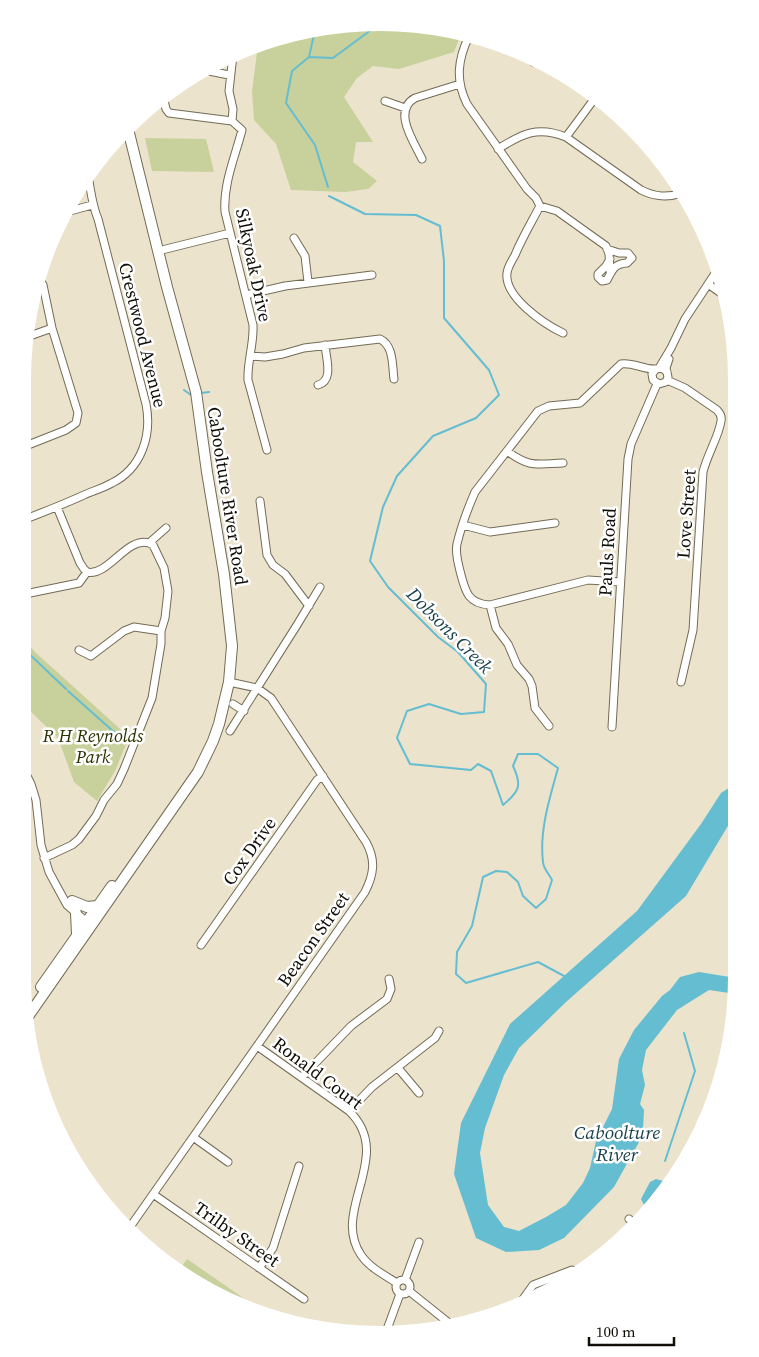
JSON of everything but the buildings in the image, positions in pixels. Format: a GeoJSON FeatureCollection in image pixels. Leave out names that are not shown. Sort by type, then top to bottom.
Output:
{"type":"FeatureCollection","features":[{"type":"Feature","properties":{"kind":"main road","name":"Caboolture River Road"},"geometry":{"type":"LineString","coordinates":[[33,1009],[90,922],[141,854],[198,772],[219,724],[229,682],[232,646],[224,574],[196,392],[130,137]]}},
{"type":"Feature","properties":{"kind":"main road","name":"Caboolture River Road"},"geometry":{"type":"LineString","coordinates":[[32,1002],[77,934],[90,922],[97,906],[141,854]]}},
{"type":"Feature","properties":{"kind":"main road"},"geometry":{"type":"LineString","coordinates":[[72,901],[84,907],[97,906]]}},
{"type":"Feature","properties":{"kind":"main road"},"geometry":{"type":"LineString","coordinates":[[76,913],[77,934]]}},
{"type":"Feature","properties":{"kind":"street"},"geometry":{"type":"LineString","coordinates":[[467,42],[459,61],[460,84],[466,104],[540,206],[557,211],[608,249],[619,253],[628,253],[632,258],[630,262],[615,265],[610,271]]}},
{"type":"Feature","properties":{"kind":"street"},"geometry":{"type":"LineString","coordinates":[[165,105],[169,113],[232,121],[233,109],[229,96],[232,64]]}},
{"type":"Feature","properties":{"kind":"street"},"geometry":{"type":"LineString","coordinates":[[216,72],[230,75]]}},
{"type":"Feature","properties":{"kind":"street"},"geometry":{"type":"LineString","coordinates":[[422,160],[404,120],[407,104],[415,98],[460,84]]}},
{"type":"Feature","properties":{"kind":"street"},"geometry":{"type":"LineString","coordinates":[[385,101],[405,108]]}},
{"type":"Feature","properties":{"kind":"street"},"geometry":{"type":"LineString","coordinates":[[566,137],[592,103]]}},
{"type":"Feature","properties":{"kind":"street","name":"Silkyoak Drive"},"geometry":{"type":"LineString","coordinates":[[232,121],[242,130],[224,197],[225,212],[253,325],[248,380],[267,450]]}},
{"type":"Feature","properties":{"kind":"street"},"geometry":{"type":"LineString","coordinates":[[498,148],[514,138],[534,131],[550,132],[566,137],[651,195],[675,195]]}},
{"type":"Feature","properties":{"kind":"street","name":"Crestwood Avenue"},"geometry":{"type":"LineString","coordinates":[[31,517],[123,476],[138,460],[145,444],[148,427],[146,404],[98,219],[92,205],[90,186]]}},
{"type":"Feature","properties":{"kind":"street"},"geometry":{"type":"LineString","coordinates":[[76,209],[92,205]]}},
{"type":"Feature","properties":{"kind":"street"},"geometry":{"type":"LineString","coordinates":[[540,206],[508,268],[507,281],[513,292],[528,310],[552,328],[563,333]]}},
{"type":"Feature","properties":{"kind":"street"},"geometry":{"type":"LineString","coordinates":[[158,251],[230,233]]}},
{"type":"Feature","properties":{"kind":"street"},"geometry":{"type":"LineString","coordinates":[[294,238],[304,256],[308,282]]}},
{"type":"Feature","properties":{"kind":"street"},"geometry":{"type":"LineString","coordinates":[[608,249],[610,258],[610,271],[607,280],[599,280],[598,274],[606,266],[610,258]]}},
{"type":"Feature","properties":{"kind":"street"},"geometry":{"type":"LineString","coordinates":[[246,295],[308,282],[372,275]]}},
{"type":"Feature","properties":{"kind":"street"},"geometry":{"type":"LineString","coordinates":[[652,377],[671,348],[685,319],[712,278]]}},
{"type":"Feature","properties":{"kind":"street"},"geometry":{"type":"LineString","coordinates":[[708,284],[716,290]]}},
{"type":"Feature","properties":{"kind":"street"},"geometry":{"type":"LineString","coordinates":[[31,444],[66,430],[76,423],[78,413],[52,328],[44,287]]}},
{"type":"Feature","properties":{"kind":"street"},"geometry":{"type":"LineString","coordinates":[[34,334],[52,328]]}},
{"type":"Feature","properties":{"kind":"street"},"geometry":{"type":"LineString","coordinates":[[250,356],[265,358],[304,348],[375,338],[384,340],[390,349],[394,379]]}},
{"type":"Feature","properties":{"kind":"street"},"geometry":{"type":"LineString","coordinates":[[318,385],[324,384],[328,374],[324,345]]}},
{"type":"Feature","properties":{"kind":"street"},"geometry":{"type":"LineString","coordinates":[[637,366],[652,377],[657,384],[664,383],[667,376],[666,368],[671,348]]}},
{"type":"Feature","properties":{"kind":"street","name":"Love Street"},"geometry":{"type":"LineString","coordinates":[[490,605],[482,605],[474,601],[465,590],[456,551],[463,525],[476,492],[538,411],[549,406],[580,402],[587,398],[616,367],[627,363],[657,369],[717,410],[720,413],[721,420],[703,472],[693,630],[681,682]]}},
{"type":"Feature","properties":{"kind":"street","name":"Pauls Road"},"geometry":{"type":"LineString","coordinates":[[612,727],[628,459],[631,444],[657,384]]}},
{"type":"Feature","properties":{"kind":"street"},"geometry":{"type":"LineString","coordinates":[[506,451],[520,461],[529,464],[563,463]]}},
{"type":"Feature","properties":{"kind":"street"},"geometry":{"type":"LineString","coordinates":[[260,501],[267,555],[273,565],[285,574],[309,606]]}},
{"type":"Feature","properties":{"kind":"street"},"geometry":{"type":"LineString","coordinates":[[57,507],[80,563],[87,572],[93,573],[99,570],[131,547],[140,543],[149,543],[166,528]]}},
{"type":"Feature","properties":{"kind":"street"},"geometry":{"type":"LineString","coordinates":[[463,525],[490,532],[556,523]]}},
{"type":"Feature","properties":{"kind":"street"},"geometry":{"type":"LineString","coordinates":[[44,858],[64,850],[79,838],[117,784],[137,739],[152,698],[168,591],[164,568],[152,545],[149,543]]}},
{"type":"Feature","properties":{"kind":"street"},"geometry":{"type":"LineString","coordinates":[[31,592],[74,586],[83,580],[87,572]]}},
{"type":"Feature","properties":{"kind":"street"},"geometry":{"type":"LineString","coordinates":[[549,726],[535,708],[532,686],[529,679],[517,665],[508,644],[496,628],[490,605],[588,580],[620,582]]}},
{"type":"Feature","properties":{"kind":"street"},"geometry":{"type":"LineString","coordinates":[[230,731],[320,587]]}},
{"type":"Feature","properties":{"kind":"street"},"geometry":{"type":"LineString","coordinates":[[78,650],[91,656],[124,631],[134,627],[161,631]]}},
{"type":"Feature","properties":{"kind":"street","name":"Beacon Street"},"geometry":{"type":"LineString","coordinates":[[132,1223],[371,881],[373,862],[371,851],[272,698],[257,688],[229,682]]}},
{"type":"Feature","properties":{"kind":"street"},"geometry":{"type":"LineString","coordinates":[[233,704],[244,711]]}},
{"type":"Feature","properties":{"kind":"street","name":"Cox Drive"},"geometry":{"type":"LineString","coordinates":[[201,945],[317,780],[323,776]]}},
{"type":"Feature","properties":{"kind":"street"},"geometry":{"type":"LineString","coordinates":[[31,784],[38,808],[44,858],[53,879],[68,905],[90,922]]}},
{"type":"Feature","properties":{"kind":"street"},"geometry":{"type":"LineString","coordinates":[[62,893],[72,901],[90,922]]}},
{"type":"Feature","properties":{"kind":"street"},"geometry":{"type":"LineString","coordinates":[[302,1077],[351,1026],[387,999],[391,989],[389,979]]}},
{"type":"Feature","properties":{"kind":"street"},"geometry":{"type":"LineString","coordinates":[[349,1111],[372,1087],[435,1038],[439,1031]]}},
{"type":"Feature","properties":{"kind":"street","name":"Ronald Court"},"geometry":{"type":"LineString","coordinates":[[257,1046],[349,1111],[361,1126],[367,1151],[352,1231],[355,1245],[366,1262],[397,1283]]}},
{"type":"Feature","properties":{"kind":"street"},"geometry":{"type":"LineString","coordinates":[[398,1068],[419,1093]]}},
{"type":"Feature","properties":{"kind":"street"},"geometry":{"type":"LineString","coordinates":[[193,1137],[228,1162]]}},
{"type":"Feature","properties":{"kind":"street"},"geometry":{"type":"LineString","coordinates":[[259,1268],[273,1248],[299,1166]]}},
{"type":"Feature","properties":{"kind":"street","name":"Trilby Street"},"geometry":{"type":"LineString","coordinates":[[153,1194],[304,1299]]}},
{"type":"Feature","properties":{"kind":"street"},"geometry":{"type":"LineString","coordinates":[[405,1280],[419,1242]]}},
{"type":"Feature","properties":{"kind":"street"},"geometry":{"type":"LineString","coordinates":[[527,1293],[533,1285],[562,1274]]}},
{"type":"Feature","properties":{"kind":"street"},"geometry":{"type":"LineString","coordinates":[[400,1294],[396,1289],[397,1283],[405,1280]]}},
{"type":"Feature","properties":{"kind":"street"},"geometry":{"type":"LineString","coordinates":[[405,1280],[410,1286],[409,1291]]}},
{"type":"Feature","properties":{"kind":"street"},"geometry":{"type":"LineString","coordinates":[[400,1294],[405,1294],[409,1291]]}},
{"type":"Feature","properties":{"kind":"street"},"geometry":{"type":"LineString","coordinates":[[409,1291],[445,1319]]}},
{"type":"Feature","properties":{"kind":"street"},"geometry":{"type":"LineString","coordinates":[[388,1326],[400,1294]]}},
{"type":"Feature","properties":{"kind":"green space"},"geometry":{"type":"Polygon","coordinates":[[[380,31],[425,34],[458,40],[454,52],[399,69],[373,66],[357,78],[344,97],[373,142],[356,142],[353,162],[377,181],[368,189],[345,192],[291,190],[276,144],[254,120],[252,92],[257,54],[289,43],[334,34],[380,31]]]}},
{"type":"Feature","properties":{"kind":"green space"},"geometry":{"type":"Polygon","coordinates":[[[145,138],[206,139],[214,172],[152,171],[145,138]]]}},
{"type":"Feature","properties":{"kind":"green space","name":"R H Reynolds Park"},"geometry":{"type":"Polygon","coordinates":[[[31,647],[129,737],[115,771],[97,801],[74,782],[58,738],[31,712],[31,647]]]}},
{"type":"Feature","properties":{"kind":"green space"},"geometry":{"type":"Polygon","coordinates":[[[187,1259],[243,1298],[225,1290],[183,1265],[187,1259]]]}},
{"type":"Feature","properties":{"kind":"water","name":"Caboolture River"},"geometry":{"type":"Polygon","coordinates":[[[728,788],[728,826],[686,896],[566,1002],[519,1048],[504,1075],[485,1128],[480,1153],[488,1205],[504,1227],[519,1231],[546,1217],[566,1205],[583,1183],[590,1168],[596,1141],[612,1109],[619,1059],[634,1030],[680,977],[699,972],[728,977],[727,993],[709,990],[677,1010],[646,1050],[642,1070],[645,1085],[640,1104],[644,1110],[643,1130],[638,1144],[614,1187],[564,1238],[539,1250],[506,1252],[476,1238],[454,1174],[461,1123],[510,1024],[637,911],[701,824],[721,793],[728,788]]]}},
{"type":"Feature","properties":{"kind":"water"},"geometry":{"type":"Polygon","coordinates":[[[656,1179],[662,1181],[644,1204],[641,1199],[650,1182],[656,1179]]]}},
{"type":"Feature","properties":{"kind":"waterway"},"geometry":{"type":"LineString","coordinates":[[309,57],[333,58],[369,31]]}},
{"type":"Feature","properties":{"kind":"waterway","name":"Dobsons Creek"},"geometry":{"type":"LineString","coordinates":[[313,38],[309,57],[292,71],[286,103],[315,145],[328,187]]}},
{"type":"Feature","properties":{"kind":"waterway","name":"Dobsons Creek"},"geometry":{"type":"LineString","coordinates":[[329,196],[365,214],[416,215],[440,226],[444,261],[444,318],[489,370],[499,395],[476,418],[433,436],[397,476],[383,507],[370,561],[388,587],[438,637],[458,652],[486,684],[484,712],[461,714],[429,704],[407,711],[397,738],[410,764],[471,770],[478,764],[491,771],[503,805],[513,796],[518,787],[518,778],[513,766],[518,754],[538,754],[558,768],[544,826],[543,864],[552,880],[546,899],[536,908],[523,896],[518,882],[507,872],[496,871],[483,877],[472,926],[457,952],[456,974],[466,983],[538,962],[566,977]]}},
{"type":"Feature","properties":{"kind":"waterway"},"geometry":{"type":"LineString","coordinates":[[184,390],[191,395]]}},
{"type":"Feature","properties":{"kind":"waterway"},"geometry":{"type":"LineString","coordinates":[[201,393],[209,392]]}},
{"type":"Feature","properties":{"kind":"waterway"},"geometry":{"type":"LineString","coordinates":[[31,656],[66,689]]}},
{"type":"Feature","properties":{"kind":"waterway"},"geometry":{"type":"LineString","coordinates":[[68,691],[123,740]]}},
{"type":"Feature","properties":{"kind":"waterway"},"geometry":{"type":"LineString","coordinates":[[665,1161],[695,1071],[684,1033]]}}]}
